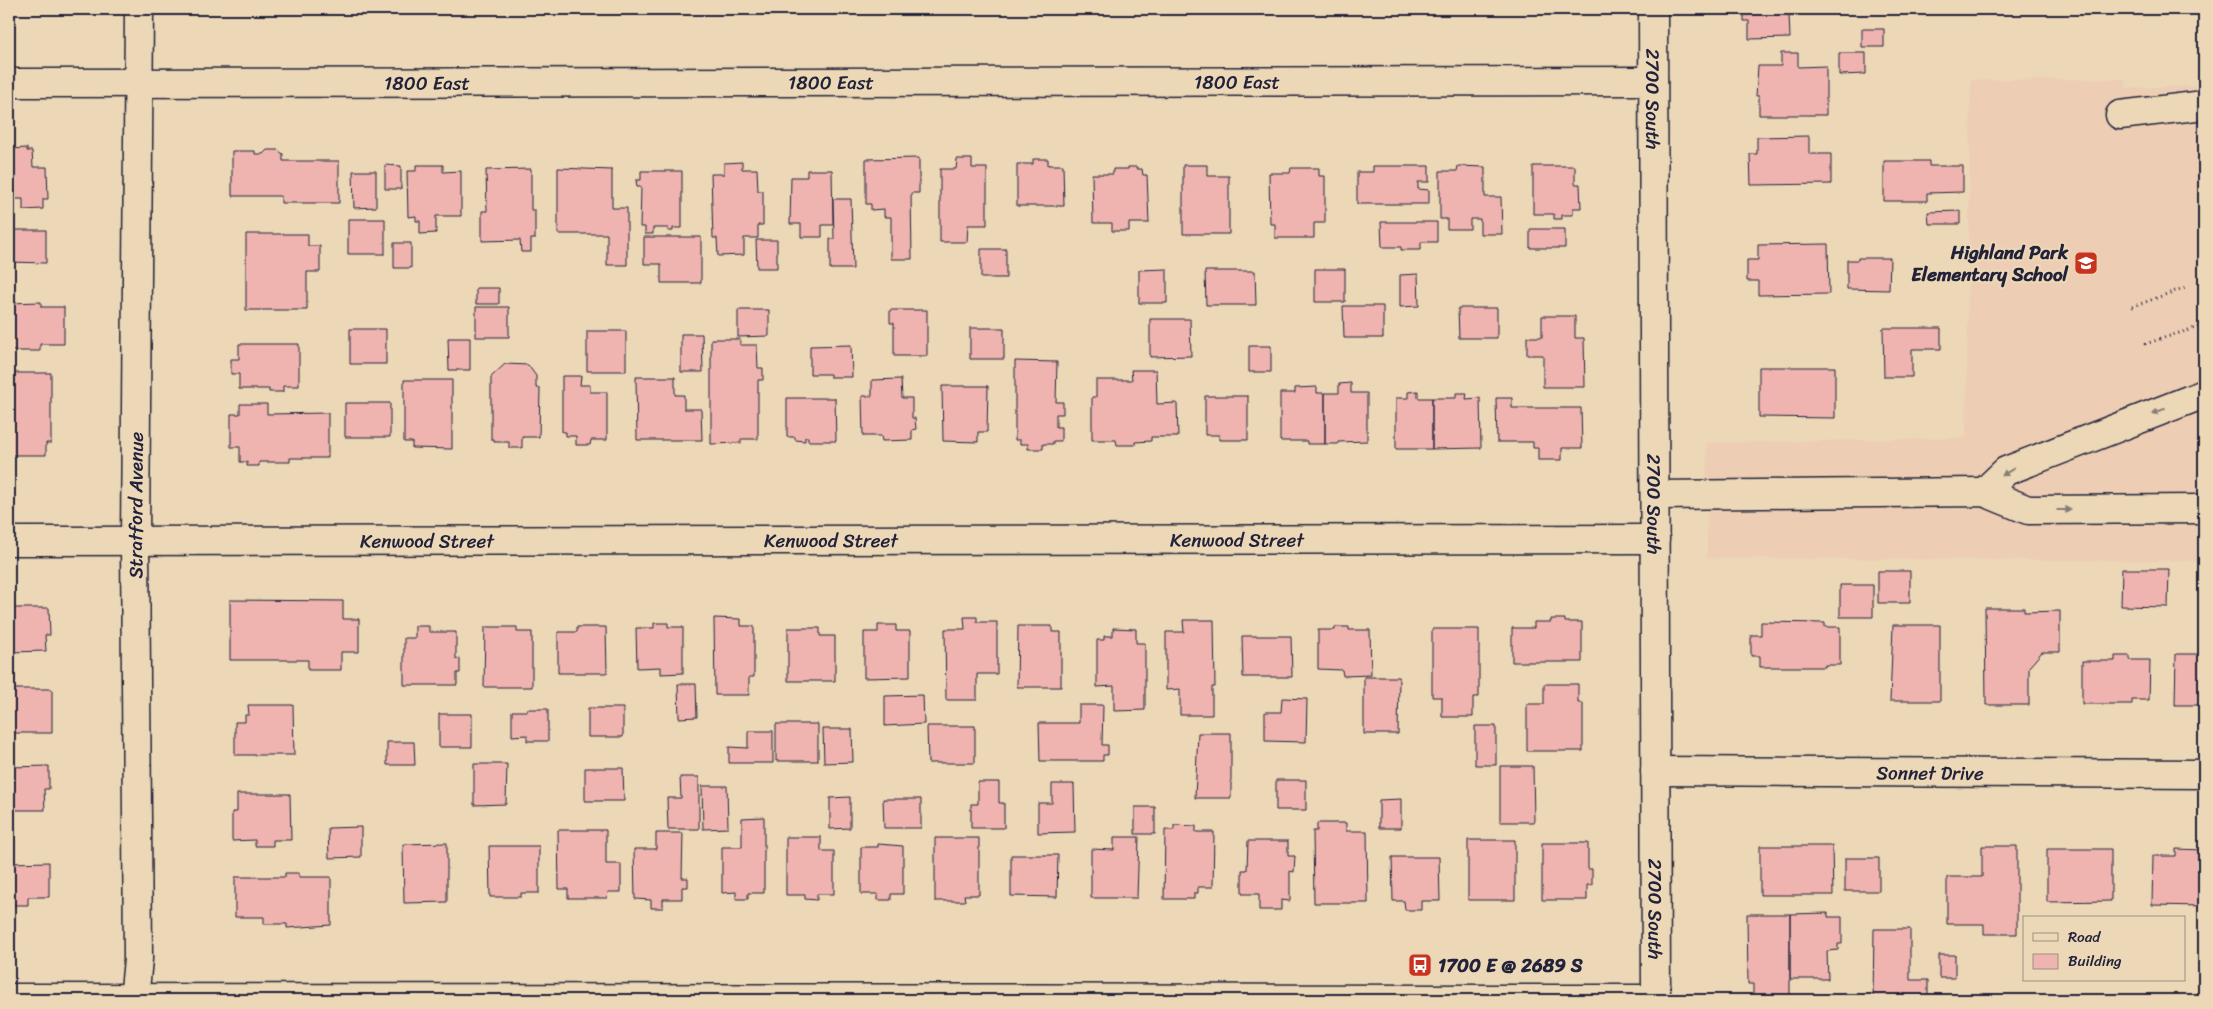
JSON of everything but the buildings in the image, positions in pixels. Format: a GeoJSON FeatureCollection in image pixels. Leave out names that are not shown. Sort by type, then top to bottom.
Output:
{"type":"FeatureCollection","features":[{"type":"Feature","properties":{"kind":"street","name":"Stratford Avenue"},"geometry":{"type":"LineString","coordinates":[[134,999],[138,959],[135,541],[139,9]]}},
{"type":"Feature","properties":{"kind":"street","name":"2700 South"},"geometry":{"type":"LineString","coordinates":[[1653,9],[1656,1000]]}},
{"type":"Feature","properties":{"kind":"street","name":"1800 East"},"geometry":{"type":"LineString","coordinates":[[9,83],[1653,81]]}},
{"type":"Feature","properties":{"kind":"street"},"geometry":{"type":"LineString","coordinates":[[2120,115],[2204,104]]}},
{"type":"Feature","properties":{"kind":"street"},"geometry":{"type":"LineString","coordinates":[[1984,492],[2006,471],[2204,394]]}},
{"type":"Feature","properties":{"kind":"street"},"geometry":{"type":"LineString","coordinates":[[1654,495],[1984,492],[2028,510],[2204,509]]}},
{"type":"Feature","properties":{"kind":"street","name":"Kenwood Street"},"geometry":{"type":"LineString","coordinates":[[9,541],[1654,539]]}},
{"type":"Feature","properties":{"kind":"street","name":"Sonnet Drive"},"geometry":{"type":"LineString","coordinates":[[1655,771],[2204,774]]}},
{"type":"Feature","properties":{"kind":"street"},"geometry":{"type":"LineString","coordinates":[[9,998],[1656,1000]]}},
{"type":"Feature","properties":{"kind":"path"},"geometry":{"type":"LineString","coordinates":[[2132,307],[2186,287]]}},
{"type":"Feature","properties":{"kind":"path"},"geometry":{"type":"LineString","coordinates":[[2145,344],[2201,326]]}},
{"type":"Feature","properties":{"kind":"shaded area","name":"Highland Park Elementary School"},"geometry":{"type":"Polygon","coordinates":[[[2126,79],[2126,88],[2204,86],[2204,561],[1707,558],[1707,443],[1966,438],[1971,80],[2126,79]]]}},
{"type":"Feature","properties":{"kind":"place","name":"Highland Park Elementary School"},"geometry":{"type":"Point","coordinates":[2086,263]}},
{"type":"Feature","properties":{"kind":"place","name":"1700 E @ 2689 S"},"geometry":{"type":"Point","coordinates":[1420,965]}}]}
